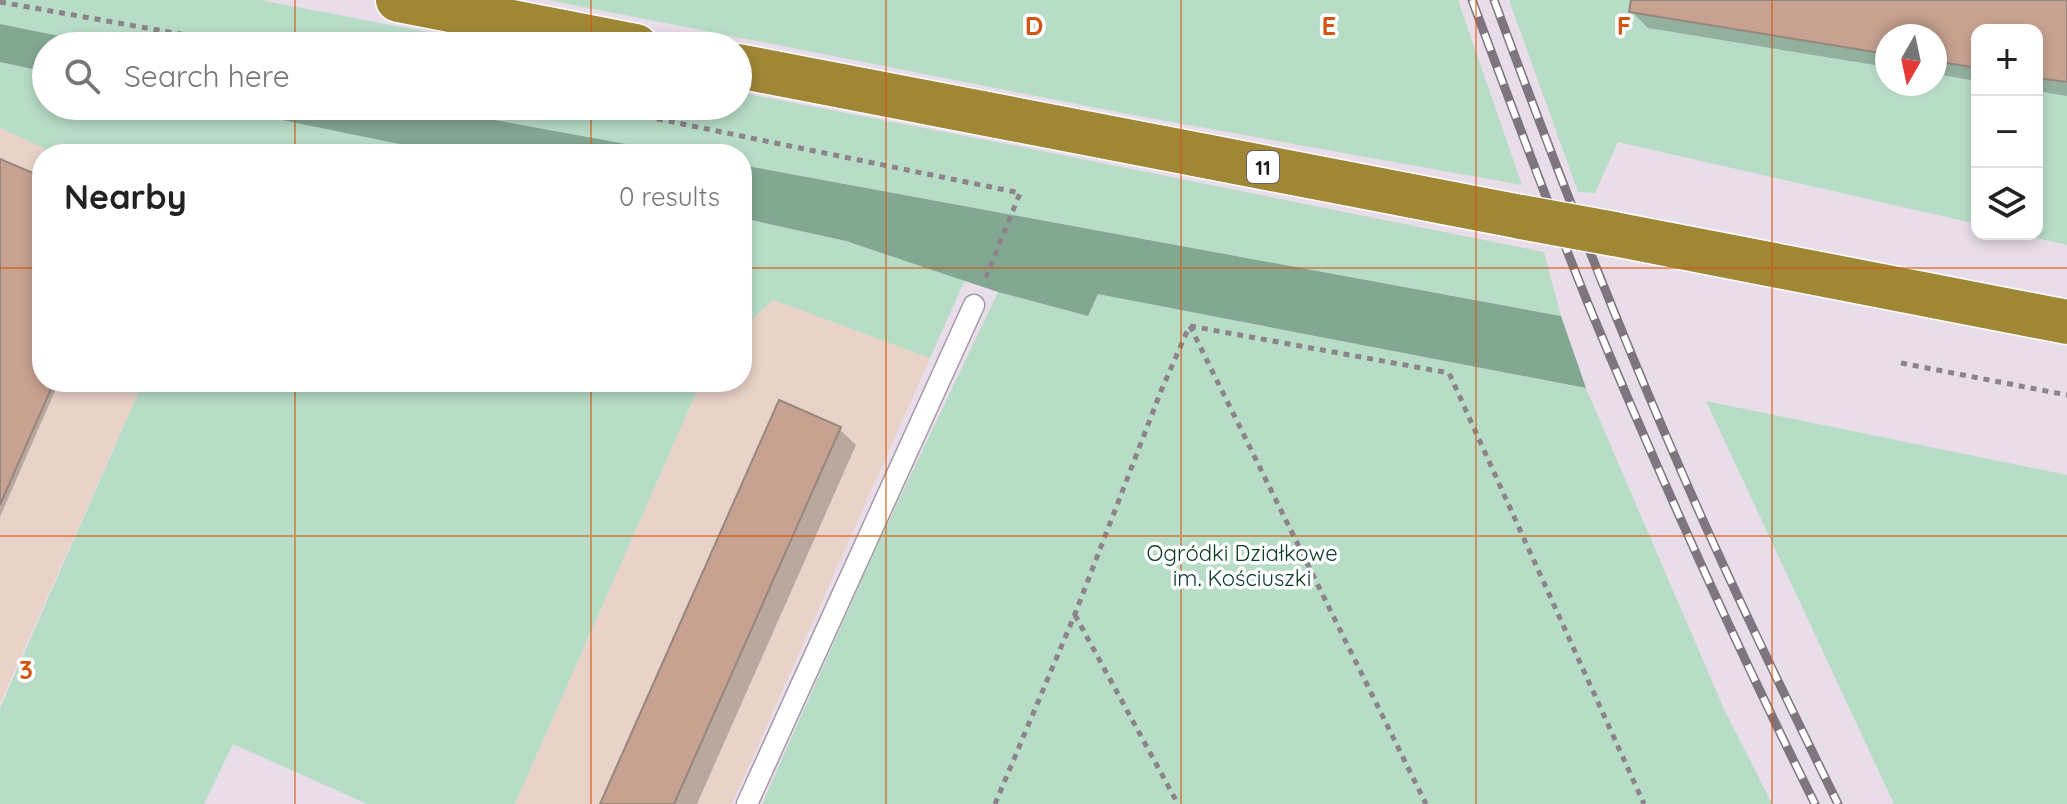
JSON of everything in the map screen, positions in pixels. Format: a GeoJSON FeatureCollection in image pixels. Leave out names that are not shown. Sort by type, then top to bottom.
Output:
{"type":"FeatureCollection","features":[{"type":"Feature","properties":{"kind":"highway"},"geometry":{"type":"LineString","coordinates":[[398,0],[564,32]]}},
{"type":"Feature","properties":{"kind":"highway","name":"11"},"geometry":{"type":"LineString","coordinates":[[752,69],[2067,322]]}},
{"type":"Feature","properties":{"kind":"lane"},"geometry":{"type":"LineString","coordinates":[[747,804],[974,305]]}},
{"type":"Feature","properties":{"kind":"path"},"geometry":{"type":"LineString","coordinates":[[0,2],[169,32]]}},
{"type":"Feature","properties":{"kind":"path"},"geometry":{"type":"LineString","coordinates":[[663,120],[1020,193],[974,305]]}},
{"type":"Feature","properties":{"kind":"path"},"geometry":{"type":"LineString","coordinates":[[995,804],[1190,326]]}},
{"type":"Feature","properties":{"kind":"path"},"geometry":{"type":"LineString","coordinates":[[1190,326],[1426,804]]}},
{"type":"Feature","properties":{"kind":"path"},"geometry":{"type":"LineString","coordinates":[[1190,326],[1449,373],[1644,804]]}},
{"type":"Feature","properties":{"kind":"path"},"geometry":{"type":"LineString","coordinates":[[1901,363],[2067,395]]}},
{"type":"Feature","properties":{"kind":"path"},"geometry":{"type":"LineString","coordinates":[[1075,614],[1178,804]]}},
{"type":"Feature","properties":{"kind":"shaded area"},"geometry":{"type":"Polygon","coordinates":[[[0,128],[35,144],[32,144],[32,392],[139,392],[0,703],[0,128]]]}},
{"type":"Feature","properties":{"kind":"shaded area"},"geometry":{"type":"Polygon","coordinates":[[[773,300],[930,358],[732,804],[515,804],[697,392],[752,392],[752,320],[773,300]]]}},
{"type":"Feature","properties":{"kind":"green space"},"geometry":{"type":"Polygon","coordinates":[[[0,0],[260,0],[428,32],[40,32],[0,24],[0,0]]]}},
{"type":"Feature","properties":{"kind":"green space"},"geometry":{"type":"Polygon","coordinates":[[[548,0],[1458,0],[1522,185],[1133,115],[752,40],[752,32],[711,32],[548,0]]]}},
{"type":"Feature","properties":{"kind":"green space"},"geometry":{"type":"Polygon","coordinates":[[[1509,0],[1631,0],[1629,12],[1875,52],[1875,96],[1947,96],[1947,63],[1971,67],[1971,223],[1618,142],[1595,193],[1578,192],[1509,0]]]}},
{"type":"Feature","properties":{"kind":"green space"},"geometry":{"type":"Polygon","coordinates":[[[0,24],[40,32],[32,32],[32,69],[0,62],[0,24]]]}},
{"type":"Feature","properties":{"kind":"green space"},"geometry":{"type":"Polygon","coordinates":[[[0,62],[32,69],[32,120],[282,120],[399,144],[35,144],[0,128],[0,62]]]}},
{"type":"Feature","properties":{"kind":"green space"},"geometry":{"type":"Polygon","coordinates":[[[2043,79],[2067,82],[2067,245],[2043,239],[2043,79]]]}},
{"type":"Feature","properties":{"kind":"green space"},"geometry":{"type":"Polygon","coordinates":[[[752,95],[1544,252],[1561,316],[752,167],[752,144],[626,144],[495,120],[752,120],[752,95]]]}},
{"type":"Feature","properties":{"kind":"green space"},"geometry":{"type":"Polygon","coordinates":[[[282,120],[495,120],[626,144],[399,144],[282,120]]]}},
{"type":"Feature","properties":{"kind":"green space"},"geometry":{"type":"Polygon","coordinates":[[[752,167],[1561,316],[1586,388],[1098,294],[1088,316],[998,292],[846,241],[752,220],[752,167]]]}},
{"type":"Feature","properties":{"kind":"green space"},"geometry":{"type":"Polygon","coordinates":[[[752,220],[846,241],[965,280],[930,358],[773,300],[752,320],[752,220]]]}},
{"type":"Feature","properties":{"kind":"green space","name":"Ogródki Działkowe im. Kościuszki"},"geometry":{"type":"Polygon","coordinates":[[[998,292],[1088,316],[1098,293],[1586,388],[1724,709],[1772,804],[762,804],[875,550],[998,292]]]}},
{"type":"Feature","properties":{"kind":"green space"},"geometry":{"type":"Polygon","coordinates":[[[139,392],[697,392],[515,804],[367,804],[233,744],[204,804],[0,804],[0,708],[139,392]]]}},
{"type":"Feature","properties":{"kind":"green space"},"geometry":{"type":"Polygon","coordinates":[[[1706,401],[2067,475],[2067,804],[1894,804],[1706,401]]]}},
{"type":"Feature","properties":{"kind":"building"},"geometry":{"type":"Polygon","coordinates":[[[1631,0],[2067,0],[2067,82],[2043,79],[2043,24],[1971,24],[1971,67],[1947,63],[1947,24],[1875,24],[1875,52],[1629,12],[1631,0]]]}},
{"type":"Feature","properties":{"kind":"building"},"geometry":{"type":"Polygon","coordinates":[[[0,159],[32,173],[32,392],[50,392],[0,505],[0,159]]]}},
{"type":"Feature","properties":{"kind":"building"},"geometry":{"type":"Polygon","coordinates":[[[779,400],[841,427],[674,804],[600,804],[779,400]]]}},
{"type":"Feature","properties":{"kind":"railway"},"geometry":{"type":"LineString","coordinates":[[1472,0],[1615,369],[1726,619],[1815,804]]}},
{"type":"Feature","properties":{"kind":"railway"},"geometry":{"type":"LineString","coordinates":[[1494,0],[1580,227],[1692,497],[1838,804]]}}]}
